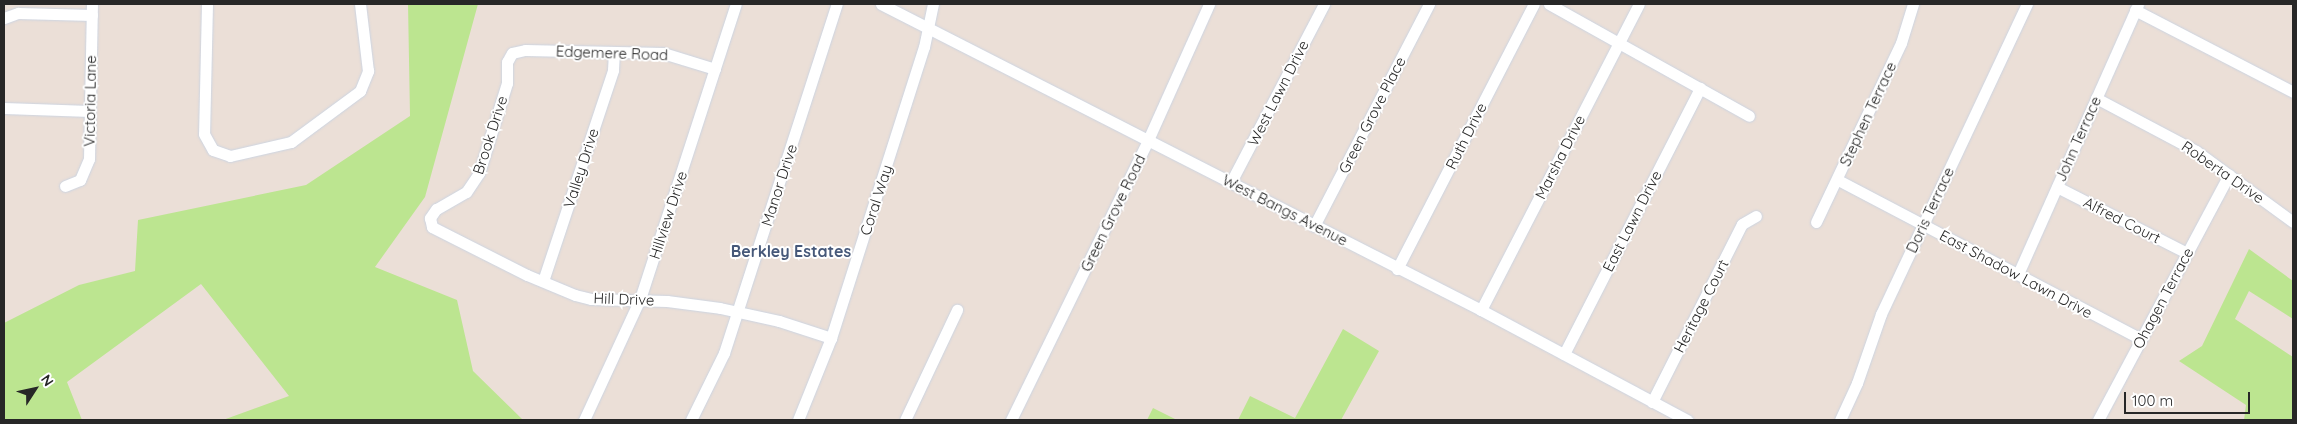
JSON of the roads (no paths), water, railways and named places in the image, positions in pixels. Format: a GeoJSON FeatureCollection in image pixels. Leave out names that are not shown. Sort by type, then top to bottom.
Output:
{"type":"FeatureCollection","features":[{"type":"Feature","properties":{"kind":"street"},"geometry":{"type":"LineString","coordinates":[[206,4],[204,134],[214,150],[230,156],[291,142],[360,91],[368,71],[360,4]]}},
{"type":"Feature","properties":{"kind":"street","name":"Hillview Drive"},"geometry":{"type":"LineString","coordinates":[[584,420],[640,299],[736,4]]}},
{"type":"Feature","properties":{"kind":"street","name":"Manor Drive"},"geometry":{"type":"LineString","coordinates":[[691,420],[724,353],[838,4]]}},
{"type":"Feature","properties":{"kind":"street","name":"West Bangs Avenue"},"geometry":{"type":"LineString","coordinates":[[881,4],[1231,182],[1397,269],[1481,310],[1687,420]]}},
{"type":"Feature","properties":{"kind":"street","name":"Coral Way"},"geometry":{"type":"LineString","coordinates":[[798,420],[832,338],[928,28],[933,4]]}},
{"type":"Feature","properties":{"kind":"street","name":"Green Grove Road"},"geometry":{"type":"LineString","coordinates":[[1011,420],[1148,140],[1209,4]]}},
{"type":"Feature","properties":{"kind":"street","name":"West Lawn Drive"},"geometry":{"type":"LineString","coordinates":[[1231,182],[1324,4]]}},
{"type":"Feature","properties":{"kind":"street","name":"Green Grove Place"},"geometry":{"type":"LineString","coordinates":[[1314,226],[1429,4]]}},
{"type":"Feature","properties":{"kind":"street","name":"Ruth Drive"},"geometry":{"type":"LineString","coordinates":[[1397,269],[1534,4]]}},
{"type":"Feature","properties":{"kind":"street"},"geometry":{"type":"LineString","coordinates":[[1550,4],[1748,116]]}},
{"type":"Feature","properties":{"kind":"street","name":"Marsha Drive"},"geometry":{"type":"LineString","coordinates":[[1481,310],[1639,4]]}},
{"type":"Feature","properties":{"kind":"street","name":"Stephen Terrace"},"geometry":{"type":"LineString","coordinates":[[1816,222],[1838,180],[1901,43],[1913,4]]}},
{"type":"Feature","properties":{"kind":"street","name":"Doris Terrace"},"geometry":{"type":"LineString","coordinates":[[1840,420],[1857,383],[1881,314],[2027,4]]}},
{"type":"Feature","properties":{"kind":"street"},"geometry":{"type":"LineString","coordinates":[[2137,7],[2292,87]]}},
{"type":"Feature","properties":{"kind":"street","name":"John Terrace"},"geometry":{"type":"LineString","coordinates":[[2018,274],[2137,7]]}},
{"type":"Feature","properties":{"kind":"street"},"geometry":{"type":"LineString","coordinates":[[4,18],[18,13],[92,9]]}},
{"type":"Feature","properties":{"kind":"street","name":"Victoria Lane"},"geometry":{"type":"LineString","coordinates":[[64,186],[80,180],[89,159],[92,9]]}},
{"type":"Feature","properties":{"kind":"street","name":"Edgemere Road"},"geometry":{"type":"LineString","coordinates":[[510,57],[525,50],[669,54],[714,69]]}},
{"type":"Feature","properties":{"kind":"street","name":"Valley Drive"},"geometry":{"type":"LineString","coordinates":[[543,281],[613,70],[614,53]]}},
{"type":"Feature","properties":{"kind":"street","name":"Brook Drive"},"geometry":{"type":"LineString","coordinates":[[431,223],[430,218],[436,209],[466,192],[479,173],[507,83],[510,57]]}},
{"type":"Feature","properties":{"kind":"street","name":"East Lawn Drive"},"geometry":{"type":"LineString","coordinates":[[1564,354],[1700,88]]}},
{"type":"Feature","properties":{"kind":"street","name":"Roberta Drive"},"geometry":{"type":"LineString","coordinates":[[2096,98],[2186,144],[2293,222]]}},
{"type":"Feature","properties":{"kind":"street"},"geometry":{"type":"LineString","coordinates":[[4,108],[90,111]]}},
{"type":"Feature","properties":{"kind":"street","name":"Ohagen Terrace"},"geometry":{"type":"LineString","coordinates":[[2098,420],[2229,175]]}},
{"type":"Feature","properties":{"kind":"street","name":"East Shadow Lawn Drive"},"geometry":{"type":"LineString","coordinates":[[1838,180],[2141,339]]}},
{"type":"Feature","properties":{"kind":"street","name":"Alfred Court"},"geometry":{"type":"LineString","coordinates":[[2057,186],[2187,253]]}},
{"type":"Feature","properties":{"kind":"street","name":"Heritage Court"},"geometry":{"type":"LineString","coordinates":[[1652,402],[1742,224],[1756,216]]}},
{"type":"Feature","properties":{"kind":"street","name":"Hill Drive"},"geometry":{"type":"LineString","coordinates":[[431,223],[439,232],[543,281],[591,299],[640,299],[738,312],[832,338]]}},
{"type":"Feature","properties":{"kind":"street"},"geometry":{"type":"LineString","coordinates":[[905,420],[957,310]]}},
{"type":"Feature","properties":{"kind":"district","name":"Berkley Estates"},"geometry":{"type":"Point","coordinates":[791,251]}}]}
